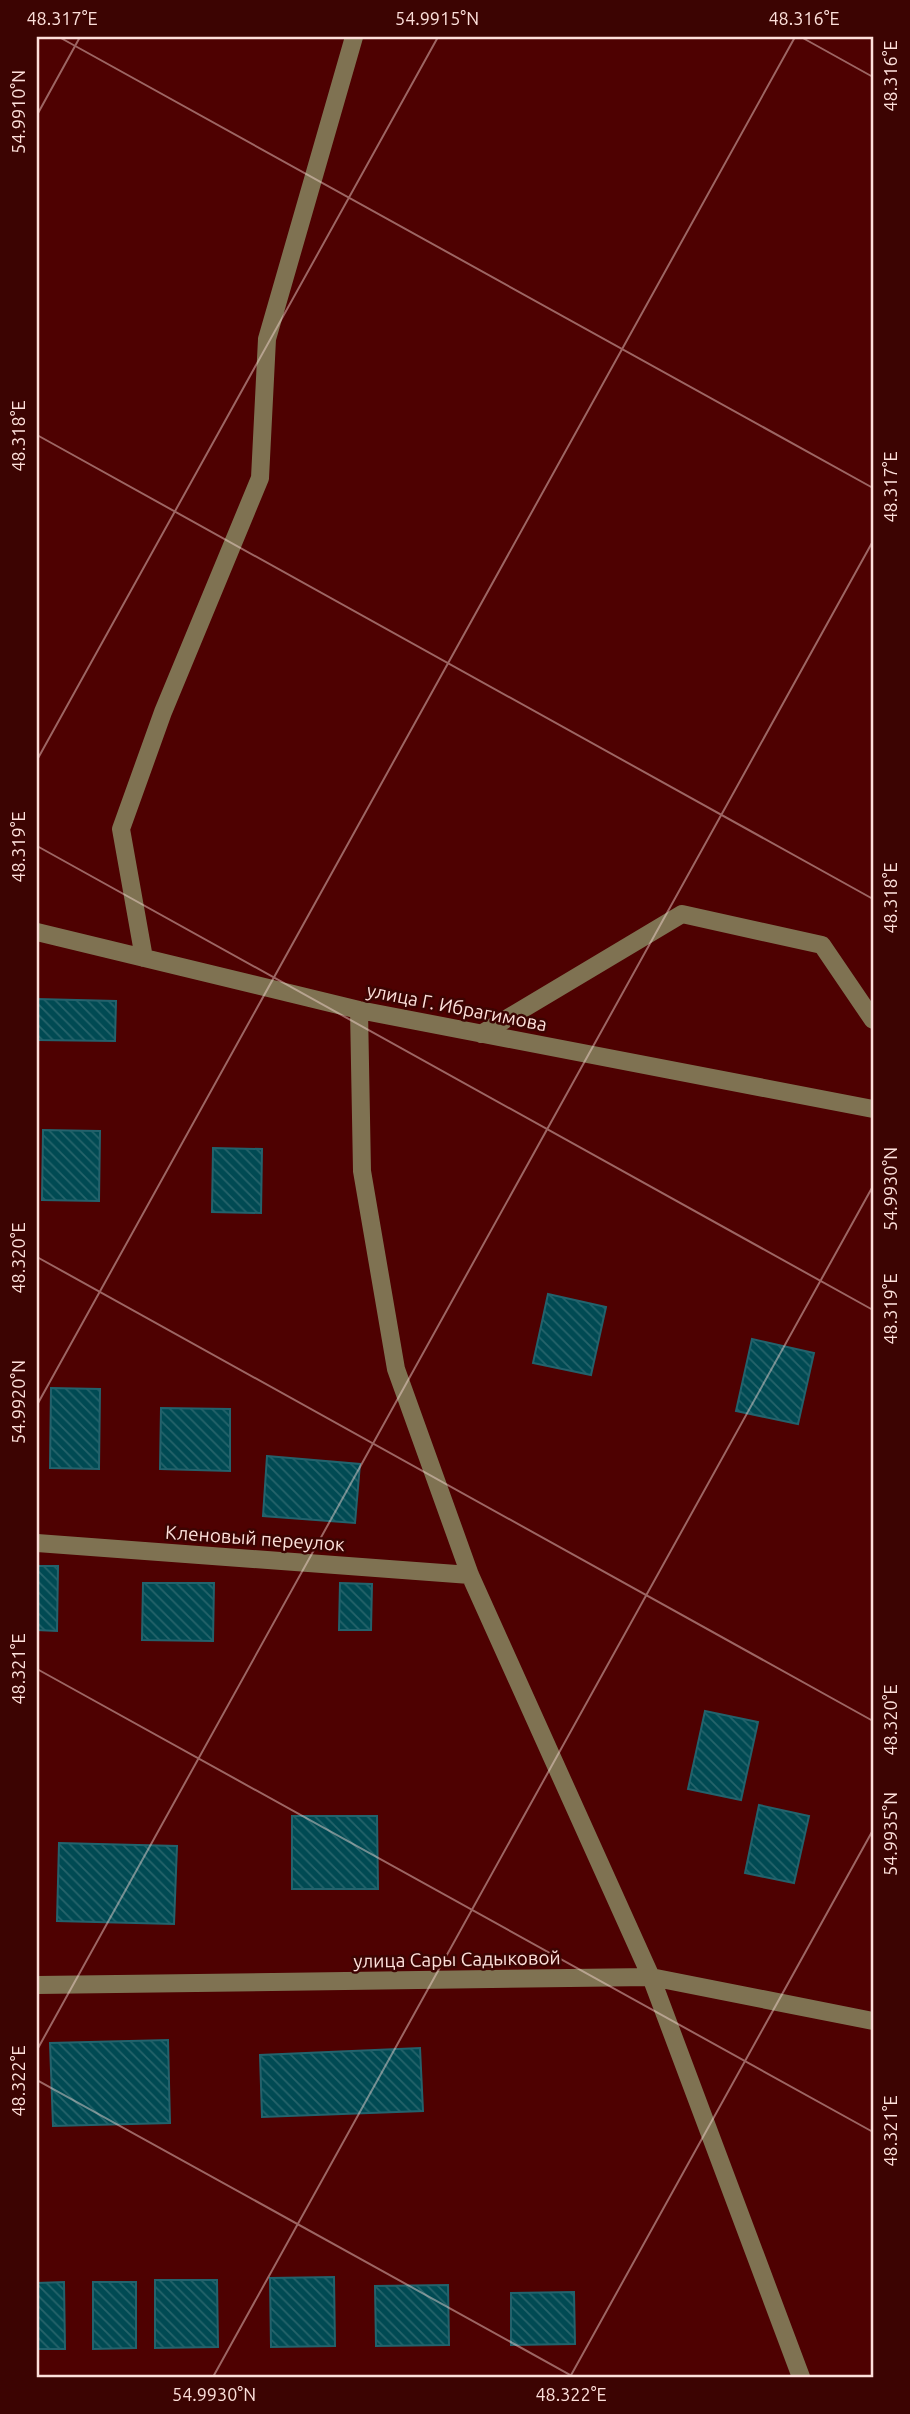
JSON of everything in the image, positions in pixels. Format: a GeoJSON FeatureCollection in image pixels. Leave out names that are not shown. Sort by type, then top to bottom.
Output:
{"type":"FeatureCollection","features":[{"type":"Feature","properties":{"kind":"street"},"geometry":{"type":"LineString","coordinates":[[144,958],[121,829],[163,712],[260,478],[267,339],[354,37]]}},
{"type":"Feature","properties":{"kind":"street"},"geometry":{"type":"LineString","coordinates":[[481,1034],[682,914],[822,945],[873,1020]]}},
{"type":"Feature","properties":{"kind":"street","name":"улица Г. Ибрагимова"},"geometry":{"type":"LineString","coordinates":[[37,932],[359,1010],[873,1108]]}},
{"type":"Feature","properties":{"kind":"street"},"geometry":{"type":"LineString","coordinates":[[359,1010],[362,1171],[396,1370],[470,1575],[651,1977],[801,2377]]}},
{"type":"Feature","properties":{"kind":"street","name":"Кленовый переулок"},"geometry":{"type":"LineString","coordinates":[[37,1543],[470,1575]]}},
{"type":"Feature","properties":{"kind":"street","name":"улица Сары Садыковой"},"geometry":{"type":"LineString","coordinates":[[37,1985],[651,1977],[873,2021]]}},
{"type":"Feature","properties":{"kind":"building"},"geometry":{"type":"Polygon","coordinates":[[[37,999],[116,1001],[115,1041],[37,1040],[37,999]]]}},
{"type":"Feature","properties":{"kind":"building"},"geometry":{"type":"Polygon","coordinates":[[[43,1130],[100,1131],[99,1201],[42,1200],[43,1130]]]}},
{"type":"Feature","properties":{"kind":"building"},"geometry":{"type":"Polygon","coordinates":[[[213,1148],[262,1149],[261,1213],[212,1212],[213,1148]]]}},
{"type":"Feature","properties":{"kind":"building"},"geometry":{"type":"Polygon","coordinates":[[[548,1294],[606,1307],[591,1375],[533,1363],[548,1294]]]}},
{"type":"Feature","properties":{"kind":"building"},"geometry":{"type":"Polygon","coordinates":[[[752,1339],[814,1353],[798,1424],[736,1411],[752,1339]]]}},
{"type":"Feature","properties":{"kind":"building"},"geometry":{"type":"Polygon","coordinates":[[[51,1388],[100,1389],[99,1469],[50,1468],[51,1388]]]}},
{"type":"Feature","properties":{"kind":"building"},"geometry":{"type":"Polygon","coordinates":[[[161,1408],[230,1409],[230,1471],[160,1469],[161,1408]]]}},
{"type":"Feature","properties":{"kind":"building"},"geometry":{"type":"Polygon","coordinates":[[[267,1456],[360,1464],[355,1523],[263,1516],[267,1456]]]}},
{"type":"Feature","properties":{"kind":"building"},"geometry":{"type":"Polygon","coordinates":[[[37,1566],[58,1566],[57,1631],[37,1630],[37,1566]]]}},
{"type":"Feature","properties":{"kind":"building"},"geometry":{"type":"Polygon","coordinates":[[[143,1583],[214,1583],[213,1641],[142,1640],[143,1583]]]}},
{"type":"Feature","properties":{"kind":"building"},"geometry":{"type":"Polygon","coordinates":[[[340,1583],[372,1584],[371,1630],[339,1630],[340,1583]]]}},
{"type":"Feature","properties":{"kind":"building"},"geometry":{"type":"Polygon","coordinates":[[[705,1711],[758,1722],[741,1800],[688,1789],[705,1711]]]}},
{"type":"Feature","properties":{"kind":"building"},"geometry":{"type":"Polygon","coordinates":[[[759,1805],[809,1816],[794,1883],[745,1873],[759,1805]]]}},
{"type":"Feature","properties":{"kind":"building"},"geometry":{"type":"Polygon","coordinates":[[[292,1816],[377,1816],[378,1889],[292,1889],[292,1816]]]}},
{"type":"Feature","properties":{"kind":"building"},"geometry":{"type":"Polygon","coordinates":[[[59,1843],[177,1846],[174,1924],[57,1921],[59,1843]]]}},
{"type":"Feature","properties":{"kind":"building"},"geometry":{"type":"Polygon","coordinates":[[[168,2040],[170,2123],[53,2126],[50,2043],[168,2040]]]}},
{"type":"Feature","properties":{"kind":"building"},"geometry":{"type":"Polygon","coordinates":[[[420,2048],[423,2111],[262,2117],[260,2055],[420,2048]]]}},
{"type":"Feature","properties":{"kind":"building"},"geometry":{"type":"Polygon","coordinates":[[[334,2277],[335,2346],[271,2347],[270,2278],[334,2277]]]}},
{"type":"Feature","properties":{"kind":"building"},"geometry":{"type":"Polygon","coordinates":[[[155,2280],[217,2280],[218,2347],[155,2348],[155,2280]]]}},
{"type":"Feature","properties":{"kind":"building"},"geometry":{"type":"Polygon","coordinates":[[[64,2282],[65,2349],[37,2349],[37,2283],[64,2282]]]}},
{"type":"Feature","properties":{"kind":"building"},"geometry":{"type":"Polygon","coordinates":[[[93,2282],[136,2282],[136,2348],[93,2349],[93,2282]]]}},
{"type":"Feature","properties":{"kind":"building"},"geometry":{"type":"Polygon","coordinates":[[[448,2285],[449,2345],[376,2346],[375,2286],[448,2285]]]}},
{"type":"Feature","properties":{"kind":"building"},"geometry":{"type":"Polygon","coordinates":[[[574,2292],[575,2344],[511,2345],[511,2293],[574,2292]]]}}]}
